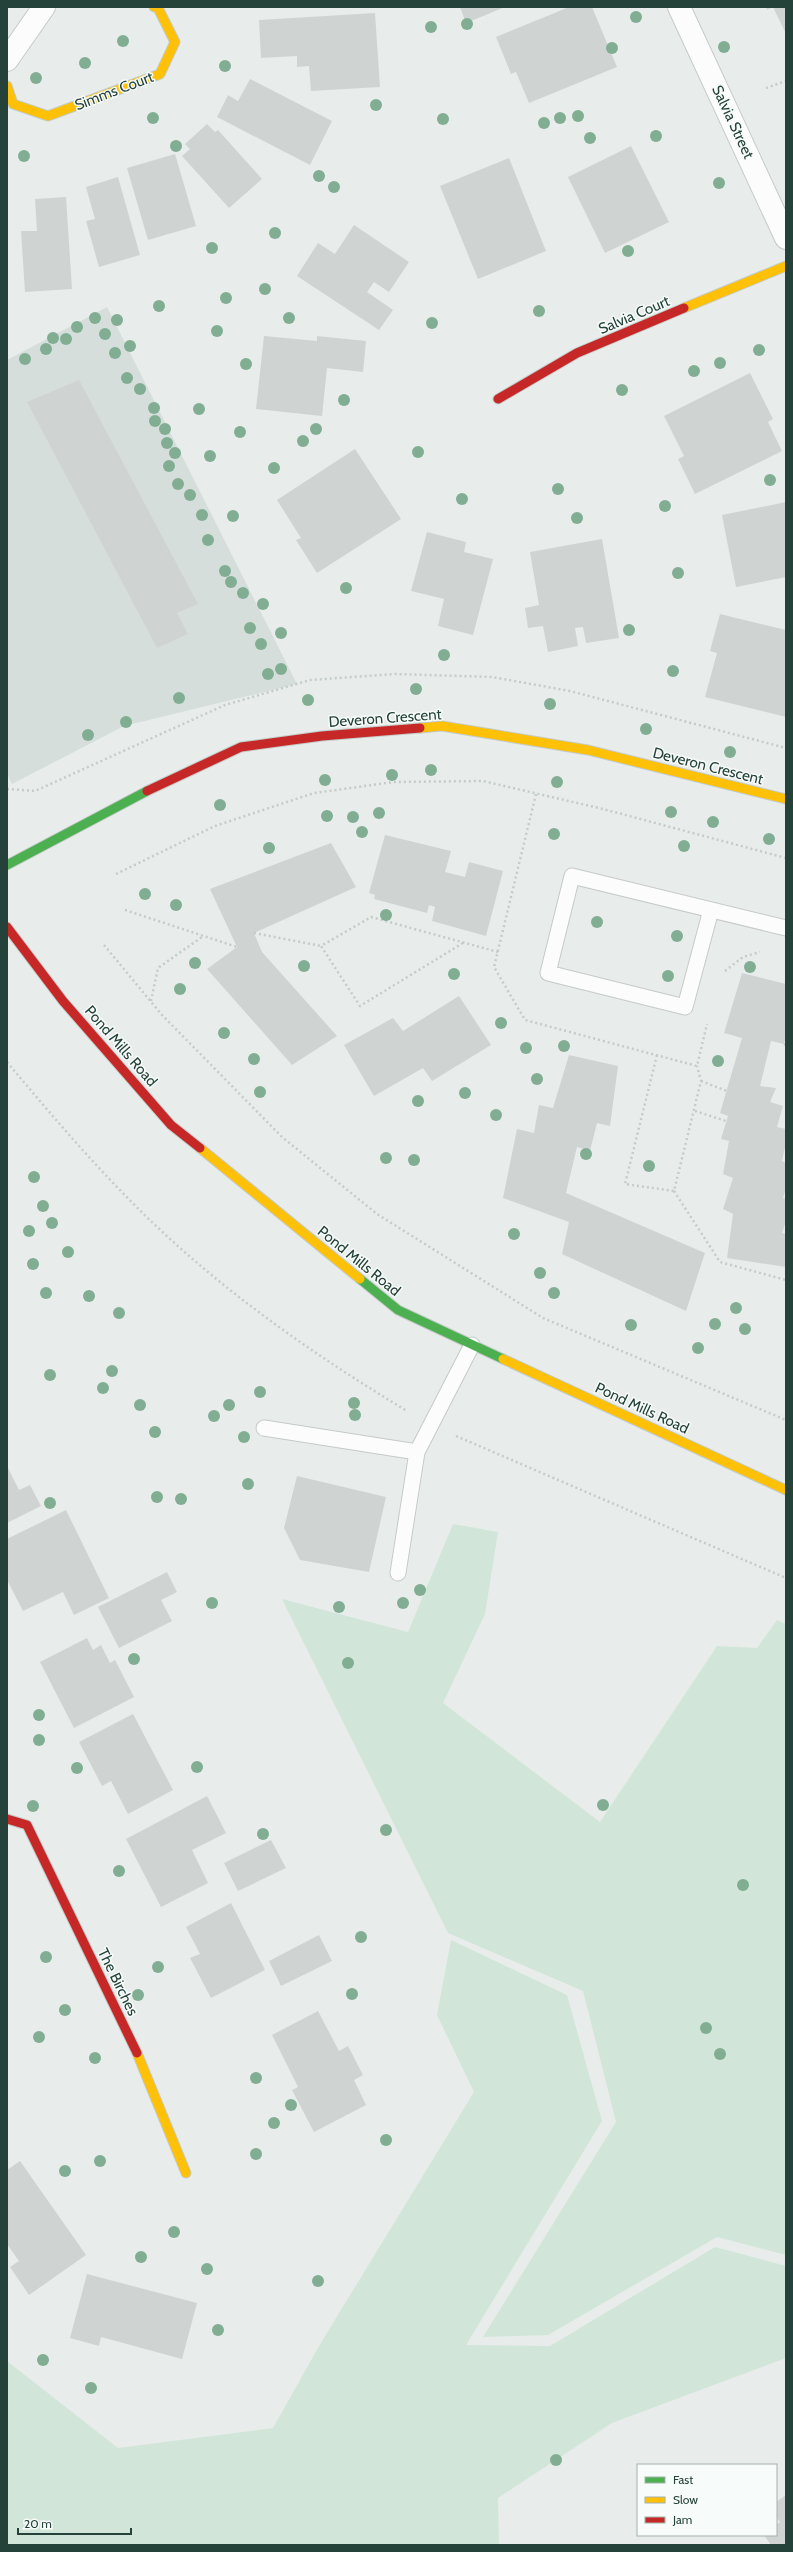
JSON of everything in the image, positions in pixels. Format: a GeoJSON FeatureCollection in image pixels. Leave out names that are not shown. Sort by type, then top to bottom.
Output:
{"type":"FeatureCollection","features":[{"type":"Feature","properties":{"kind":"street"},"geometry":{"type":"LineString","coordinates":[[7,60],[44,7]]}},
{"type":"Feature","properties":{"kind":"street","name":"Simms Court"},"geometry":{"type":"LineString","coordinates":[[7,86],[13,104],[48,116],[160,74],[175,42],[158,8],[154,7]]}},
{"type":"Feature","properties":{"kind":"street","name":"Salvia Street"},"geometry":{"type":"LineString","coordinates":[[679,7],[786,238]]}},
{"type":"Feature","properties":{"kind":"street","name":"Salvia Court"},"geometry":{"type":"LineString","coordinates":[[498,399],[577,353],[786,266]]}},
{"type":"Feature","properties":{"kind":"street","name":"Deveron Crescent"},"geometry":{"type":"LineString","coordinates":[[7,865],[162,783],[241,748],[322,736],[435,727],[588,750],[786,799]]}},
{"type":"Feature","properties":{"kind":"street","name":"Pond Mills Road"},"geometry":{"type":"LineString","coordinates":[[7,927],[63,1001],[171,1124],[398,1310],[786,1490]]}},
{"type":"Feature","properties":{"kind":"street","name":"The Birches"},"geometry":{"type":"LineString","coordinates":[[7,1819],[27,1825],[148,2077],[186,2173]]}},
{"type":"Feature","properties":{"kind":"lane"},"geometry":{"type":"LineString","coordinates":[[711,910],[685,1007],[548,973],[572,876],[786,928]]}},
{"type":"Feature","properties":{"kind":"lane"},"geometry":{"type":"LineString","coordinates":[[398,1574],[417,1452],[472,1345]]}},
{"type":"Feature","properties":{"kind":"lane"},"geometry":{"type":"LineString","coordinates":[[264,1428],[417,1452]]}},
{"type":"Feature","properties":{"kind":"path"},"geometry":{"type":"LineString","coordinates":[[766,88],[786,81]]}},
{"type":"Feature","properties":{"kind":"path"},"geometry":{"type":"LineString","coordinates":[[116,874],[215,826],[314,793],[394,782],[483,781],[603,810],[786,858]]}},
{"type":"Feature","properties":{"kind":"path"},"geometry":{"type":"LineString","coordinates":[[124,910],[237,948]]}},
{"type":"Feature","properties":{"kind":"path"},"geometry":{"type":"LineString","coordinates":[[254,933],[321,946],[371,917],[498,952]]}},
{"type":"Feature","properties":{"kind":"path"},"geometry":{"type":"LineString","coordinates":[[151,1002],[158,968],[203,936]]}},
{"type":"Feature","properties":{"kind":"path"},"geometry":{"type":"LineString","coordinates":[[321,946],[360,1006],[463,943]]}},
{"type":"Feature","properties":{"kind":"path"},"geometry":{"type":"LineString","coordinates":[[104,945],[151,1002],[282,1137],[377,1214],[543,1318],[786,1420]]}},
{"type":"Feature","properties":{"kind":"path"},"geometry":{"type":"LineString","coordinates":[[657,1055],[624,1184],[674,1191]]}},
{"type":"Feature","properties":{"kind":"path"},"geometry":{"type":"LineString","coordinates":[[7,1062],[75,1143],[169,1238],[256,1309],[363,1384],[432,1425],[786,1578]]}},
{"type":"Feature","properties":{"kind":"path"},"geometry":{"type":"LineString","coordinates":[[697,1066],[702,1081],[674,1191],[720,1262],[786,1280]]}},
{"type":"Feature","properties":{"kind":"path"},"geometry":{"type":"LineString","coordinates":[[702,1081],[727,1091]]}},
{"type":"Feature","properties":{"kind":"path"},"geometry":{"type":"LineString","coordinates":[[695,1111],[726,1121]]}},
{"type":"Feature","properties":{"kind":"shaded area"},"geometry":{"type":"Polygon","coordinates":[[[107,307],[297,684],[124,726],[12,784],[7,774],[7,360],[107,307]]]}},
{"type":"Feature","properties":{"kind":"green space"},"geometry":{"type":"Polygon","coordinates":[[[453,1524],[498,1532],[485,1614],[443,1703],[600,1822],[717,1646],[757,1648],[777,1620],[786,1624],[786,2255],[717,2237],[548,2335],[483,2337],[616,2122],[583,1991],[448,1933],[282,1599],[408,1632],[453,1524]]]}},
{"type":"Feature","properties":{"kind":"green space"},"geometry":{"type":"Polygon","coordinates":[[[451,1940],[567,1995],[602,2121],[466,2345],[550,2346],[715,2247],[786,2266],[786,2358],[612,2423],[498,2498],[499,2545],[7,2545],[7,2361],[118,2448],[273,2428],[319,2346],[474,2092],[437,2015],[451,1940]]]}},
{"type":"Feature","properties":{"kind":"building"},"geometry":{"type":"Polygon","coordinates":[[[460,7],[505,7],[466,23],[460,7]]]}},
{"type":"Feature","properties":{"kind":"building"},"geometry":{"type":"Polygon","coordinates":[[[569,7],[592,7],[617,67],[529,103],[516,72],[511,74],[496,37],[569,7]]]}},
{"type":"Feature","properties":{"kind":"building"},"geometry":{"type":"Polygon","coordinates":[[[766,7],[773,7],[767,10],[766,7]]]}},
{"type":"Feature","properties":{"kind":"building"},"geometry":{"type":"Polygon","coordinates":[[[773,7],[786,7],[786,34],[773,7]]]}},
{"type":"Feature","properties":{"kind":"building"},"geometry":{"type":"Polygon","coordinates":[[[375,13],[380,87],[311,91],[309,66],[297,67],[297,56],[261,58],[259,20],[375,13]]]}},
{"type":"Feature","properties":{"kind":"building"},"geometry":{"type":"Polygon","coordinates":[[[250,79],[332,121],[310,165],[217,117],[228,95],[238,101],[250,79]]]}},
{"type":"Feature","properties":{"kind":"building"},"geometry":{"type":"Polygon","coordinates":[[[207,124],[215,132],[218,130],[262,179],[229,208],[182,156],[190,149],[185,144],[207,124]]]}},
{"type":"Feature","properties":{"kind":"building"},"geometry":{"type":"Polygon","coordinates":[[[631,146],[669,222],[605,253],[568,177],[631,146]]]}},
{"type":"Feature","properties":{"kind":"building"},"geometry":{"type":"Polygon","coordinates":[[[175,154],[196,226],[148,240],[127,168],[175,154]]]}},
{"type":"Feature","properties":{"kind":"building"},"geometry":{"type":"Polygon","coordinates":[[[509,158],[546,251],[478,279],[440,186],[509,158]]]}},
{"type":"Feature","properties":{"kind":"building"},"geometry":{"type":"Polygon","coordinates":[[[118,177],[140,255],[99,267],[86,221],[95,219],[86,187],[118,177]]]}},
{"type":"Feature","properties":{"kind":"building"},"geometry":{"type":"Polygon","coordinates":[[[66,197],[72,289],[25,292],[21,231],[37,231],[35,199],[66,197]]]}},
{"type":"Feature","properties":{"kind":"building"},"geometry":{"type":"Polygon","coordinates":[[[354,225],[409,262],[389,292],[374,282],[367,292],[393,310],[379,330],[297,276],[318,243],[335,254],[354,225]]]}},
{"type":"Feature","properties":{"kind":"building"},"geometry":{"type":"Polygon","coordinates":[[[264,336],[317,341],[317,336],[366,341],[363,372],[327,368],[322,416],[256,409],[264,336]]]}},
{"type":"Feature","properties":{"kind":"building"},"geometry":{"type":"Polygon","coordinates":[[[750,373],[773,419],[768,422],[782,451],[695,494],[678,459],[684,456],[664,416],[750,373]]]}},
{"type":"Feature","properties":{"kind":"building"},"geometry":{"type":"Polygon","coordinates":[[[79,380],[198,604],[177,613],[188,634],[157,648],[27,402],[79,380]]]}},
{"type":"Feature","properties":{"kind":"building"},"geometry":{"type":"Polygon","coordinates":[[[355,449],[401,519],[317,573],[296,540],[301,538],[277,500],[355,449]]]}},
{"type":"Feature","properties":{"kind":"building"},"geometry":{"type":"Polygon","coordinates":[[[786,502],[786,577],[736,587],[722,515],[786,502]]]}},
{"type":"Feature","properties":{"kind":"building"},"geometry":{"type":"Polygon","coordinates":[[[427,532],[466,542],[464,552],[493,559],[473,635],[438,626],[444,599],[411,591],[427,532]]]}},
{"type":"Feature","properties":{"kind":"building"},"geometry":{"type":"Polygon","coordinates":[[[602,539],[619,638],[586,643],[583,627],[575,628],[578,646],[548,652],[543,626],[528,628],[525,608],[539,605],[530,552],[602,539]]]}},
{"type":"Feature","properties":{"kind":"building"},"geometry":{"type":"Polygon","coordinates":[[[720,614],[786,630],[786,717],[705,697],[717,653],[710,651],[720,614]]]}},
{"type":"Feature","properties":{"kind":"building"},"geometry":{"type":"Polygon","coordinates":[[[385,835],[451,851],[445,872],[465,877],[469,862],[503,871],[486,936],[432,921],[435,907],[429,905],[427,913],[374,899],[375,895],[369,893],[385,835]]]}},
{"type":"Feature","properties":{"kind":"building"},"geometry":{"type":"Polygon","coordinates":[[[331,843],[356,887],[254,933],[262,952],[337,1036],[292,1065],[207,969],[237,947],[210,889],[331,843]]]}},
{"type":"Feature","properties":{"kind":"building"},"geometry":{"type":"Polygon","coordinates":[[[742,973],[786,984],[786,1035],[784,1044],[771,1041],[760,1086],[776,1088],[770,1102],[783,1106],[777,1127],[786,1129],[786,1143],[782,1161],[786,1163],[786,1188],[783,1198],[786,1199],[786,1221],[782,1233],[786,1234],[786,1267],[727,1258],[733,1214],[723,1209],[733,1178],[723,1174],[729,1141],[721,1139],[728,1116],[720,1113],[742,1038],[724,1033],[742,973]]]}},
{"type":"Feature","properties":{"kind":"building"},"geometry":{"type":"Polygon","coordinates":[[[459,996],[491,1045],[432,1081],[423,1068],[374,1096],[344,1045],[393,1018],[403,1031],[459,996]]]}},
{"type":"Feature","properties":{"kind":"building"},"geometry":{"type":"Polygon","coordinates":[[[569,1055],[618,1066],[610,1126],[597,1123],[590,1151],[577,1147],[566,1193],[705,1253],[686,1311],[562,1254],[569,1222],[503,1198],[517,1129],[534,1133],[539,1105],[553,1108],[569,1055]]]}},
{"type":"Feature","properties":{"kind":"building"},"geometry":{"type":"Polygon","coordinates":[[[7,1466],[19,1490],[30,1485],[41,1506],[7,1523],[7,1466]]]}},
{"type":"Feature","properties":{"kind":"building"},"geometry":{"type":"Polygon","coordinates":[[[297,1476],[386,1497],[369,1572],[300,1560],[284,1528],[297,1476]]]}},
{"type":"Feature","properties":{"kind":"building"},"geometry":{"type":"Polygon","coordinates":[[[66,1510],[109,1598],[74,1615],[63,1592],[23,1611],[7,1580],[7,1539],[66,1510]]]}},
{"type":"Feature","properties":{"kind":"building"},"geometry":{"type":"Polygon","coordinates":[[[167,1572],[177,1592],[161,1600],[172,1621],[119,1648],[98,1607],[167,1572]]]}},
{"type":"Feature","properties":{"kind":"building"},"geometry":{"type":"Polygon","coordinates":[[[87,1638],[93,1650],[101,1645],[110,1663],[115,1660],[134,1697],[74,1728],[40,1662],[87,1638]]]}},
{"type":"Feature","properties":{"kind":"building"},"geometry":{"type":"Polygon","coordinates":[[[133,1714],[173,1790],[128,1814],[111,1781],[102,1786],[79,1742],[133,1714]]]}},
{"type":"Feature","properties":{"kind":"building"},"geometry":{"type":"Polygon","coordinates":[[[207,1796],[226,1833],[192,1850],[208,1883],[161,1907],[126,1839],[207,1796]]]}},
{"type":"Feature","properties":{"kind":"building"},"geometry":{"type":"Polygon","coordinates":[[[271,1840],[286,1868],[238,1891],[224,1863],[271,1840]]]}},
{"type":"Feature","properties":{"kind":"building"},"geometry":{"type":"Polygon","coordinates":[[[231,1903],[265,1970],[211,1998],[190,1958],[200,1954],[186,1927],[231,1903]]]}},
{"type":"Feature","properties":{"kind":"building"},"geometry":{"type":"Polygon","coordinates":[[[319,1935],[332,1961],[281,1986],[269,1961],[319,1935]]]}},
{"type":"Feature","properties":{"kind":"building"},"geometry":{"type":"Polygon","coordinates":[[[318,2011],[339,2051],[348,2046],[363,2075],[354,2080],[366,2105],[314,2132],[292,2090],[298,2087],[272,2035],[318,2011]]]}},
{"type":"Feature","properties":{"kind":"building"},"geometry":{"type":"Polygon","coordinates":[[[20,2161],[86,2255],[29,2295],[10,2267],[19,2261],[7,2244],[7,2170],[20,2161]]]}},
{"type":"Feature","properties":{"kind":"building"},"geometry":{"type":"Polygon","coordinates":[[[87,2274],[197,2303],[182,2359],[101,2337],[99,2346],[70,2338],[87,2274]]]}},
{"type":"Feature","properties":{"kind":"building"},"geometry":{"type":"Polygon","coordinates":[[[786,2495],[786,2545],[771,2545],[765,2536],[777,2536],[777,2524],[780,2522],[777,2518],[777,2501],[786,2495]]]}},
{"type":"Feature","properties":{"kind":"traffic: fast"},"geometry":{"type":"LineString","coordinates":[[7,865],[147,791]]}},
{"type":"Feature","properties":{"kind":"traffic: fast"},"geometry":{"type":"LineString","coordinates":[[360,1279],[398,1310],[503,1359]]}},
{"type":"Feature","properties":{"kind":"traffic: slow"},"geometry":{"type":"LineString","coordinates":[[7,86],[13,104],[48,116],[160,74],[175,42],[158,8],[154,7]]}},
{"type":"Feature","properties":{"kind":"traffic: slow"},"geometry":{"type":"LineString","coordinates":[[684,308],[786,266]]}},
{"type":"Feature","properties":{"kind":"traffic: slow"},"geometry":{"type":"LineString","coordinates":[[420,728],[442,726],[588,750],[786,799]]}},
{"type":"Feature","properties":{"kind":"traffic: slow"},"geometry":{"type":"LineString","coordinates":[[200,1148],[360,1279]]}},
{"type":"Feature","properties":{"kind":"traffic: slow"},"geometry":{"type":"LineString","coordinates":[[503,1359],[786,1490]]}},
{"type":"Feature","properties":{"kind":"traffic: slow"},"geometry":{"type":"LineString","coordinates":[[137,2053],[186,2173]]}},
{"type":"Feature","properties":{"kind":"traffic: jam"},"geometry":{"type":"LineString","coordinates":[[498,399],[577,353],[684,308]]}},
{"type":"Feature","properties":{"kind":"traffic: jam"},"geometry":{"type":"LineString","coordinates":[[147,791],[241,747],[322,736],[420,728]]}},
{"type":"Feature","properties":{"kind":"traffic: jam"},"geometry":{"type":"LineString","coordinates":[[7,927],[63,1001],[171,1125],[200,1148]]}},
{"type":"Feature","properties":{"kind":"traffic: jam"},"geometry":{"type":"LineString","coordinates":[[7,1819],[27,1825],[137,2053]]}}]}
